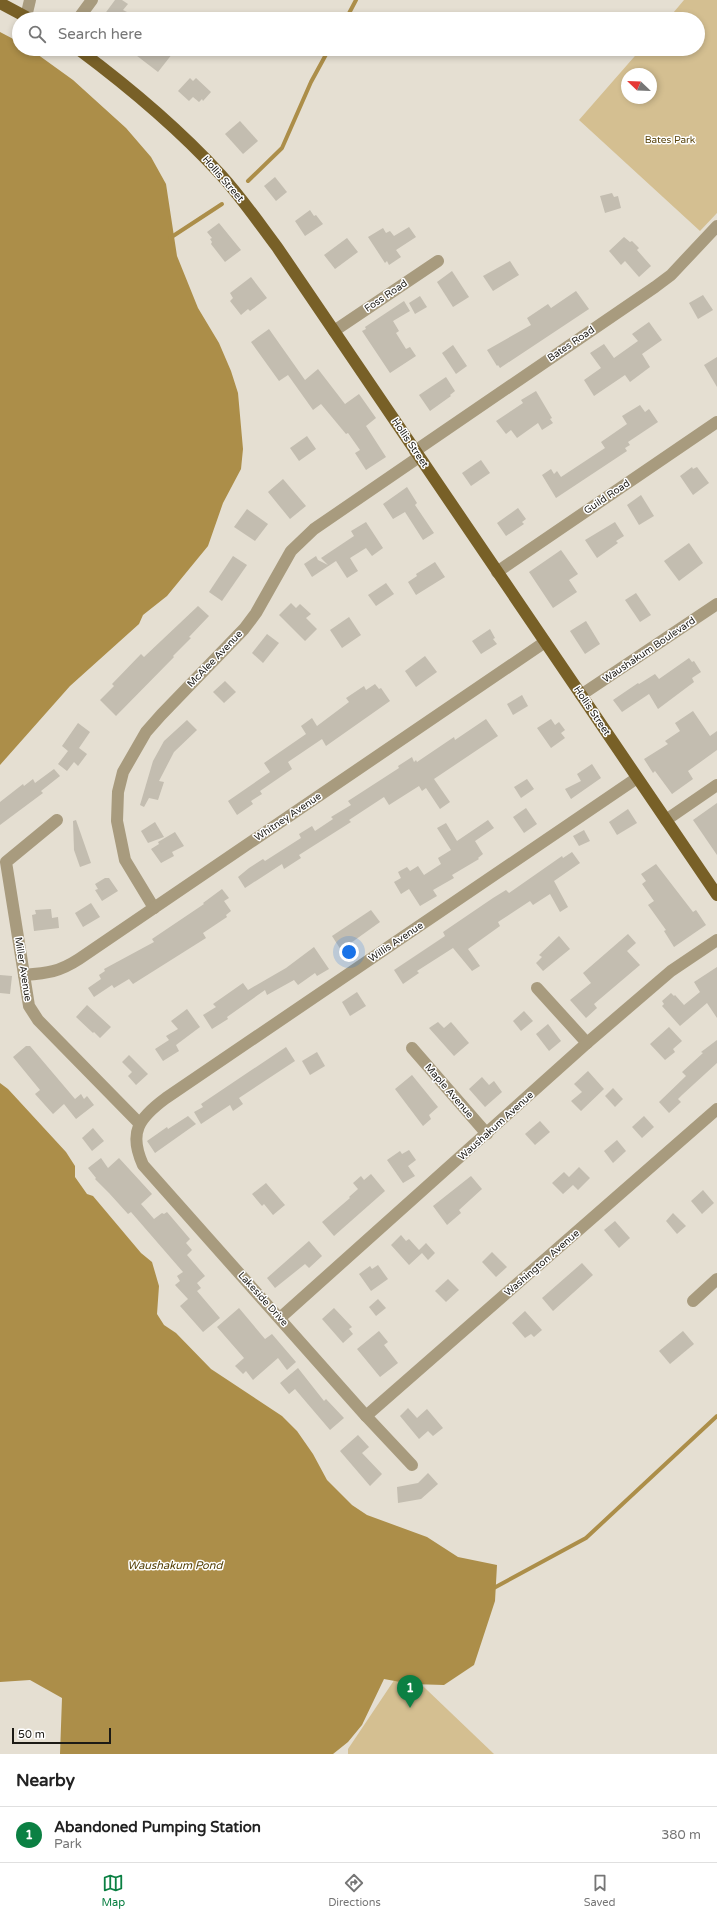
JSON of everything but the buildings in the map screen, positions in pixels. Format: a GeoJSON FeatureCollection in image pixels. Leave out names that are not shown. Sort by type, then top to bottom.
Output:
{"type":"FeatureCollection","features":[{"type":"Feature","properties":{"kind":"main road"},"geometry":{"type":"LineString","coordinates":[[0,4],[16,12]]}},
{"type":"Feature","properties":{"kind":"main road","name":"Hollis Street"},"geometry":{"type":"LineString","coordinates":[[87,56],[121,81],[178,130],[222,176],[277,247],[717,895]]}},
{"type":"Feature","properties":{"kind":"street"},"geometry":{"type":"LineString","coordinates":[[29,12],[30,0]]}},
{"type":"Feature","properties":{"kind":"street"},"geometry":{"type":"LineString","coordinates":[[83,12],[92,0]]}},
{"type":"Feature","properties":{"kind":"street","name":"Bates Road"},"geometry":{"type":"LineString","coordinates":[[417,454],[671,275],[717,226]]}},
{"type":"Feature","properties":{"kind":"street","name":"Foss Road"},"geometry":{"type":"LineString","coordinates":[[334,331],[438,261]]}},
{"type":"Feature","properties":{"kind":"street","name":"Guild Road"},"geometry":{"type":"LineString","coordinates":[[497,572],[717,422]]}},
{"type":"Feature","properties":{"kind":"street","name":"McAlee Avenue"},"geometry":{"type":"LineString","coordinates":[[154,908],[125,860],[117,820],[118,792],[123,772],[134,752],[161,715],[244,629],[256,613],[291,551],[314,529],[417,454]]}},
{"type":"Feature","properties":{"kind":"street","name":"Waushakum Boulevard"},"geometry":{"type":"LineString","coordinates":[[581,695],[717,604]]}},
{"type":"Feature","properties":{"kind":"street","name":"Whitney Avenue"},"geometry":{"type":"LineString","coordinates":[[24,975],[45,973],[63,969],[545,642]]}},
{"type":"Feature","properties":{"kind":"street","name":"Willis Avenue"},"geometry":{"type":"LineString","coordinates":[[139,1123],[151,1110],[166,1098],[637,778]]}},
{"type":"Feature","properties":{"kind":"street"},"geometry":{"type":"LineString","coordinates":[[666,820],[717,786]]}},
{"type":"Feature","properties":{"kind":"street","name":"Miller Avenue"},"geometry":{"type":"LineString","coordinates":[[57,820],[6,862],[29,1006],[38,1020],[139,1123]]}},
{"type":"Feature","properties":{"kind":"street","name":"Waushakum Avenue"},"geometry":{"type":"LineString","coordinates":[[280,1318],[588,1043],[671,971],[717,940]]}},
{"type":"Feature","properties":{"kind":"street"},"geometry":{"type":"LineString","coordinates":[[537,988],[588,1043]]}},
{"type":"Feature","properties":{"kind":"street","name":"Maple Avenue"},"geometry":{"type":"LineString","coordinates":[[412,1048],[487,1134]]}},
{"type":"Feature","properties":{"kind":"street","name":"Washington Avenue"},"geometry":{"type":"LineString","coordinates":[[366,1416],[717,1110]]}},
{"type":"Feature","properties":{"kind":"street","name":"Lakeside Drive"},"geometry":{"type":"LineString","coordinates":[[139,1123],[135,1138],[136,1151],[143,1165],[366,1416],[412,1465]]}},
{"type":"Feature","properties":{"kind":"street"},"geometry":{"type":"LineString","coordinates":[[693,1301],[717,1279]]}},
{"type":"Feature","properties":{"kind":"green space","name":"Bates Park"},"geometry":{"type":"Polygon","coordinates":[[[684,0],[717,0],[717,213],[700,231],[579,120],[621,72],[621,104],[657,104],[657,68],[624,68],[635,56],[705,56],[705,12],[674,12],[684,0]]]}},
{"type":"Feature","properties":{"kind":"green space"},"geometry":{"type":"Polygon","coordinates":[[[403,1667],[494,1754],[348,1754],[348,1749],[403,1667]]]}},
{"type":"Feature","properties":{"kind":"water"},"geometry":{"type":"Polygon","coordinates":[[[0,32],[12,38],[12,56],[40,56],[73,80],[126,128],[151,157],[166,184],[177,256],[198,308],[219,343],[231,371],[238,393],[243,449],[241,469],[223,503],[208,546],[167,596],[143,615],[139,624],[70,686],[0,765],[0,32]]]}},
{"type":"Feature","properties":{"kind":"water","name":"Waushakum Pond"},"geometry":{"type":"Polygon","coordinates":[[[0,1083],[8,1089],[66,1152],[75,1166],[75,1177],[87,1194],[93,1196],[141,1253],[152,1262],[159,1286],[157,1314],[164,1325],[176,1333],[211,1369],[282,1416],[297,1431],[313,1454],[327,1480],[352,1505],[367,1515],[427,1537],[458,1557],[497,1565],[495,1601],[474,1665],[444,1685],[411,1684],[384,1679],[362,1725],[348,1742],[333,1754],[60,1754],[62,1698],[30,1680],[0,1682],[0,1083]]]}},
{"type":"Feature","properties":{"kind":"waterway"},"geometry":{"type":"LineString","coordinates":[[350,12],[356,0]]}},
{"type":"Feature","properties":{"kind":"waterway"},"geometry":{"type":"LineString","coordinates":[[248,181],[282,148],[311,82],[325,56]]}},
{"type":"Feature","properties":{"kind":"waterway"},"geometry":{"type":"LineString","coordinates":[[170,238],[222,204]]}},
{"type":"Feature","properties":{"kind":"waterway"},"geometry":{"type":"LineString","coordinates":[[492,1589],[586,1538],[717,1416]]}},
{"type":"Feature","properties":{"kind":"place","name":"Abandoned Pumping Station"},"geometry":{"type":"Point","coordinates":[410,1708]}}]}
